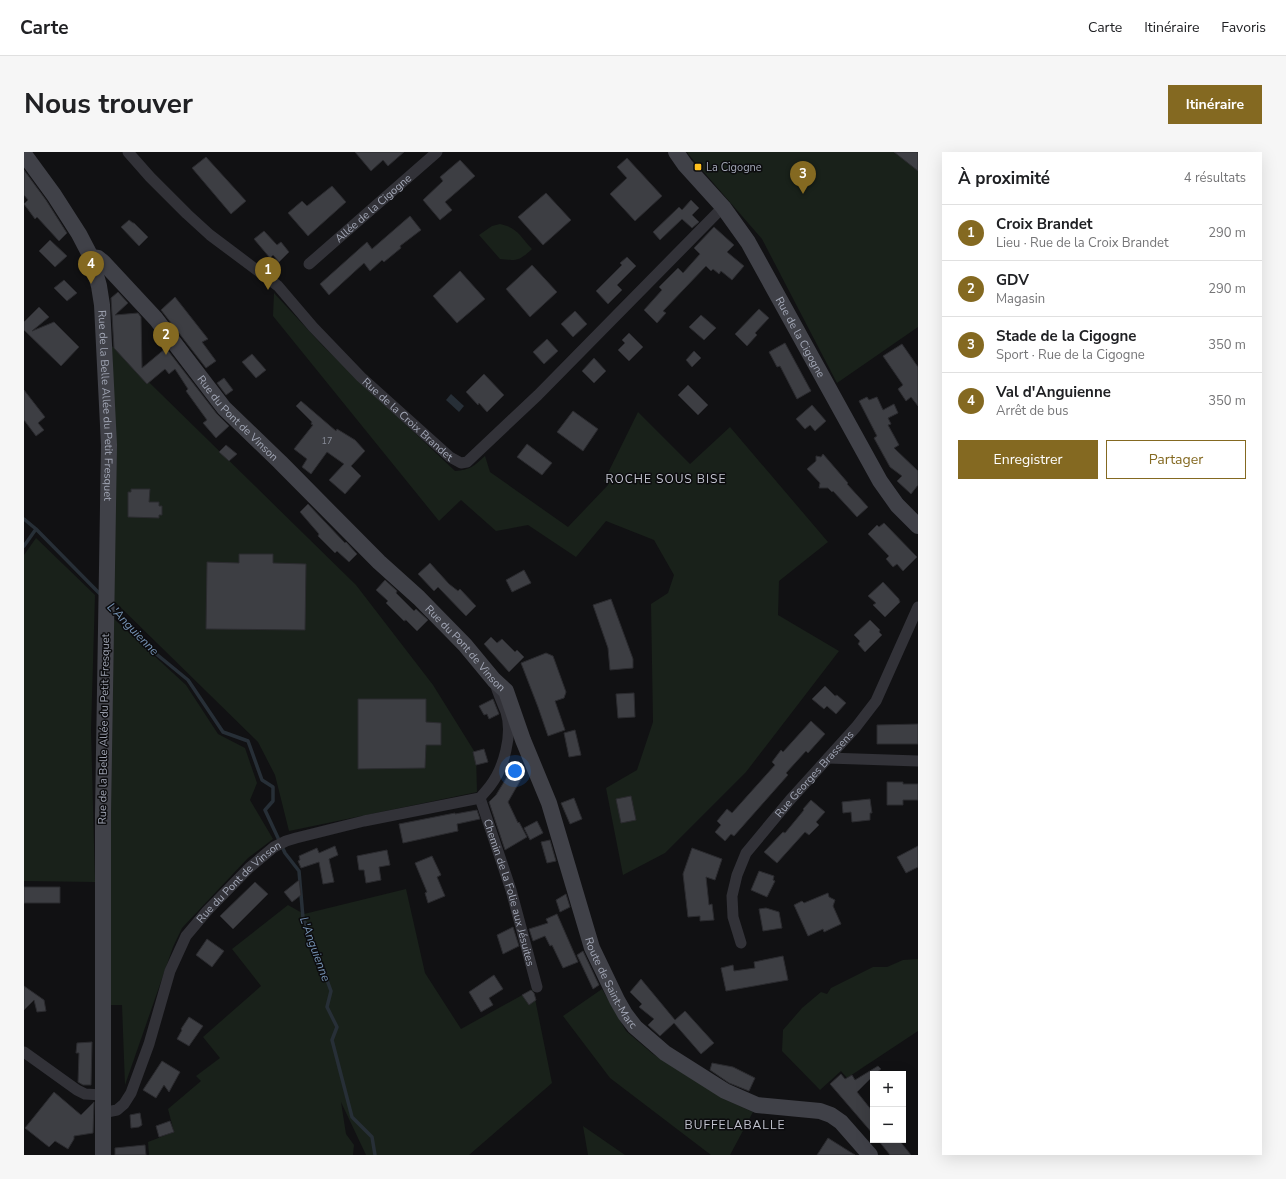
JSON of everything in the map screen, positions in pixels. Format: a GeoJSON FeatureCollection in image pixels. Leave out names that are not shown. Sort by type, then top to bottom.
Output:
{"type":"FeatureCollection","features":[{"type":"Feature","properties":{"kind":"street","name":"Rue de la Croix Brandet"},"geometry":{"type":"LineString","coordinates":[[128,152],[150,177],[187,214],[210,235],[278,286],[313,328],[361,376],[450,457],[461,463],[467,462],[538,395],[723,207]]}},
{"type":"Feature","properties":{"kind":"street","name":"Allée de la Cigogne"},"geometry":{"type":"LineString","coordinates":[[309,264],[437,152]]}},
{"type":"Feature","properties":{"kind":"street","name":"Rue de la Cigogne"},"geometry":{"type":"LineString","coordinates":[[676,152],[685,165],[723,207],[748,242],[880,481],[897,505],[918,526]]}},
{"type":"Feature","properties":{"kind":"street","name":"Rue de la Belle Allée du Petit Fresquet"},"geometry":{"type":"LineString","coordinates":[[24,154],[54,195],[79,234],[90,257],[99,286],[102,305],[108,445],[103,814],[103,1155]]}},
{"type":"Feature","properties":{"kind":"street","name":"Rue du Pont de Vinson"},"geometry":{"type":"LineString","coordinates":[[90,257],[98,258],[104,262],[156,319],[224,408],[379,562],[419,598],[465,645],[494,680],[498,695],[506,713],[508,728],[508,738],[503,762],[491,785],[480,798],[364,822],[286,841],[274,847],[249,868],[207,911],[186,936],[170,971],[149,1044],[131,1093],[124,1104],[117,1110],[102,1113]]}},
{"type":"Feature","properties":{"kind":"street","name":"Rue Georges Brassens"},"geometry":{"type":"LineString","coordinates":[[741,943],[733,917],[732,896],[737,875],[746,853],[790,800],[856,727],[876,701],[918,607]]}},
{"type":"Feature","properties":{"kind":"street","name":"Route de Saint-Marc"},"geometry":{"type":"LineString","coordinates":[[494,680],[506,690],[523,740],[548,803],[592,948],[625,1014],[635,1026],[665,1053],[726,1091],[757,1105],[820,1111],[831,1115],[841,1122],[870,1155]]}},
{"type":"Feature","properties":{"kind":"street"},"geometry":{"type":"LineString","coordinates":[[828,758],[918,761]]}},
{"type":"Feature","properties":{"kind":"street","name":"Chemin de la Folie aux Jésuites"},"geometry":{"type":"LineString","coordinates":[[480,798],[511,890],[537,987]]}},
{"type":"Feature","properties":{"kind":"street"},"geometry":{"type":"LineString","coordinates":[[24,1052],[77,1090],[85,1094],[102,1096]]}},
{"type":"Feature","properties":{"kind":"shaded area"},"geometry":{"type":"Polygon","coordinates":[[[687,152],[918,152],[918,327],[837,383],[762,239],[687,152]]]}},
{"type":"Feature","properties":{"kind":"shaded area"},"geometry":{"type":"Polygon","coordinates":[[[500,224],[515,230],[532,249],[518,259],[500,259],[479,235],[492,226],[500,224]]]}},
{"type":"Feature","properties":{"kind":"shaded area"},"geometry":{"type":"Polygon","coordinates":[[[274,293],[324,347],[455,471],[472,467],[485,456],[490,472],[568,527],[608,485],[604,481],[638,412],[690,464],[730,427],[828,542],[779,581],[778,615],[839,651],[746,772],[665,853],[623,875],[606,788],[637,770],[653,722],[651,604],[668,593],[674,575],[654,540],[606,521],[576,557],[528,525],[496,531],[461,500],[439,521],[273,316],[274,293]]]}},
{"type":"Feature","properties":{"kind":"shaded area"},"geometry":{"type":"Polygon","coordinates":[[[112,346],[356,585],[433,685],[476,754],[477,792],[289,831],[275,775],[258,742],[110,597],[113,396],[112,346]]]}},
{"type":"Feature","properties":{"kind":"shaded area"},"geometry":{"type":"Polygon","coordinates":[[[451,394],[464,406],[459,412],[446,400],[451,394]]]}},
{"type":"Feature","properties":{"kind":"shaded area"},"geometry":{"type":"Polygon","coordinates":[[[36,538],[95,595],[91,730],[95,882],[24,881],[24,555],[36,538]]]}},
{"type":"Feature","properties":{"kind":"shaded area"},"geometry":{"type":"Polygon","coordinates":[[[113,618],[186,685],[218,734],[245,748],[257,783],[250,800],[273,839],[248,858],[182,928],[173,947],[125,1085],[122,1005],[109,1005],[109,882],[113,618]]]}},
{"type":"Feature","properties":{"kind":"shaded area"},"geometry":{"type":"Polygon","coordinates":[[[406,889],[425,973],[461,1029],[533,989],[552,1083],[469,1155],[366,1155],[341,1102],[346,1134],[354,1145],[353,1155],[149,1155],[148,1142],[174,1132],[168,1109],[201,1081],[196,1076],[220,1058],[203,1037],[261,986],[232,949],[288,905],[304,914],[406,889]]]}},
{"type":"Feature","properties":{"kind":"shaded area"},"geometry":{"type":"Polygon","coordinates":[[[918,959],[918,1031],[847,1078],[841,1071],[820,1090],[782,1051],[783,1030],[802,1008],[821,992],[827,994],[831,988],[873,967],[887,967],[903,960],[918,959]]]}},
{"type":"Feature","properties":{"kind":"shaded area"},"geometry":{"type":"Polygon","coordinates":[[[602,989],[626,1031],[653,1054],[724,1099],[753,1112],[730,1155],[711,1155],[610,1078],[563,1016],[602,989]]]}},
{"type":"Feature","properties":{"kind":"shaded area"},"geometry":{"type":"Polygon","coordinates":[[[583,1126],[625,1155],[588,1155],[583,1126]]]}},
{"type":"Feature","properties":{"kind":"building"},"geometry":{"type":"Polygon","coordinates":[[[355,152],[404,152],[388,166],[383,160],[371,171],[355,152]]]}},
{"type":"Feature","properties":{"kind":"building"},"geometry":{"type":"Polygon","coordinates":[[[894,152],[918,152],[918,171],[894,152]]]}},
{"type":"Feature","properties":{"kind":"building"},"geometry":{"type":"Polygon","coordinates":[[[206,157],[246,201],[231,214],[192,168],[206,157]]]}},
{"type":"Feature","properties":{"kind":"building"},"geometry":{"type":"Polygon","coordinates":[[[627,158],[662,196],[635,221],[610,194],[627,178],[617,167],[627,158]]]}},
{"type":"Feature","properties":{"kind":"building"},"geometry":{"type":"Polygon","coordinates":[[[460,160],[475,176],[445,202],[452,210],[440,220],[423,200],[443,181],[440,177],[460,160]]]}},
{"type":"Feature","properties":{"kind":"building"},"geometry":{"type":"Polygon","coordinates":[[[24,170],[46,200],[67,233],[59,241],[37,217],[35,219],[24,204],[28,200],[24,195],[24,170]]]}},
{"type":"Feature","properties":{"kind":"building"},"geometry":{"type":"Polygon","coordinates":[[[332,186],[346,202],[308,236],[288,213],[302,201],[307,206],[332,186]]]}},
{"type":"Feature","properties":{"kind":"building"},"geometry":{"type":"Polygon","coordinates":[[[546,193],[571,220],[543,245],[518,217],[546,193]]]}},
{"type":"Feature","properties":{"kind":"building"},"geometry":{"type":"Polygon","coordinates":[[[691,200],[699,208],[692,215],[699,222],[692,228],[682,219],[660,240],[653,232],[679,207],[682,210],[691,200]]]}},
{"type":"Feature","properties":{"kind":"building"},"geometry":{"type":"Polygon","coordinates":[[[410,216],[421,230],[400,246],[401,248],[384,262],[382,260],[370,271],[364,263],[329,295],[320,284],[367,242],[372,249],[410,216]]]}},
{"type":"Feature","properties":{"kind":"building"},"geometry":{"type":"Polygon","coordinates":[[[129,220],[148,237],[139,246],[121,227],[129,220]]]}},
{"type":"Feature","properties":{"kind":"building"},"geometry":{"type":"Polygon","coordinates":[[[714,227],[734,245],[727,252],[744,266],[732,280],[721,271],[719,274],[713,269],[711,271],[706,266],[663,311],[666,313],[657,323],[644,310],[662,290],[659,287],[678,268],[683,273],[700,254],[694,248],[714,227]]]}},
{"type":"Feature","properties":{"kind":"building"},"geometry":{"type":"Polygon","coordinates":[[[264,231],[277,245],[281,242],[289,252],[279,262],[273,255],[270,258],[254,239],[264,231]]]}},
{"type":"Feature","properties":{"kind":"building"},"geometry":{"type":"Polygon","coordinates":[[[50,240],[67,256],[55,267],[39,251],[50,240]]]}},
{"type":"Feature","properties":{"kind":"building"},"geometry":{"type":"Polygon","coordinates":[[[627,257],[636,266],[617,285],[622,290],[608,304],[596,291],[622,265],[620,263],[627,257]]]}},
{"type":"Feature","properties":{"kind":"building"},"geometry":{"type":"Polygon","coordinates":[[[532,265],[557,292],[530,317],[506,289],[532,265]]]}},
{"type":"Feature","properties":{"kind":"building"},"geometry":{"type":"Polygon","coordinates":[[[460,271],[485,299],[457,323],[433,296],[460,271]]]}},
{"type":"Feature","properties":{"kind":"building"},"geometry":{"type":"Polygon","coordinates":[[[64,280],[77,293],[67,301],[54,288],[64,280]]]}},
{"type":"Feature","properties":{"kind":"building"},"geometry":{"type":"Polygon","coordinates":[[[118,292],[128,303],[115,315],[138,313],[141,317],[142,368],[166,348],[217,414],[229,426],[216,438],[203,423],[207,420],[186,391],[188,389],[175,369],[169,374],[165,369],[147,384],[114,348],[111,298],[118,292]]]}},
{"type":"Feature","properties":{"kind":"building"},"geometry":{"type":"Polygon","coordinates":[[[175,297],[208,339],[202,342],[216,361],[206,368],[161,310],[175,297]]]}},
{"type":"Feature","properties":{"kind":"building"},"geometry":{"type":"Polygon","coordinates":[[[39,307],[49,317],[32,331],[54,322],[79,347],[61,366],[24,330],[24,322],[39,307]]]}},
{"type":"Feature","properties":{"kind":"building"},"geometry":{"type":"Polygon","coordinates":[[[759,309],[769,318],[755,333],[757,335],[747,346],[735,334],[759,309]]]}},
{"type":"Feature","properties":{"kind":"building"},"geometry":{"type":"Polygon","coordinates":[[[575,311],[587,324],[573,337],[561,324],[575,311]]]}},
{"type":"Feature","properties":{"kind":"building"},"geometry":{"type":"Polygon","coordinates":[[[701,315],[716,328],[704,340],[689,327],[701,315]]]}},
{"type":"Feature","properties":{"kind":"building"},"geometry":{"type":"Polygon","coordinates":[[[629,333],[643,347],[629,361],[618,350],[625,343],[622,340],[629,333]]]}},
{"type":"Feature","properties":{"kind":"building"},"geometry":{"type":"Polygon","coordinates":[[[547,339],[558,351],[544,364],[533,352],[547,339]]]}},
{"type":"Feature","properties":{"kind":"building"},"geometry":{"type":"Polygon","coordinates":[[[785,343],[811,391],[797,399],[780,366],[777,367],[769,352],[785,343]]]}},
{"type":"Feature","properties":{"kind":"building"},"geometry":{"type":"Polygon","coordinates":[[[902,344],[918,367],[918,406],[911,397],[906,401],[898,389],[903,385],[883,356],[902,344]]]}},
{"type":"Feature","properties":{"kind":"building"},"geometry":{"type":"Polygon","coordinates":[[[694,351],[701,358],[692,367],[686,360],[694,351]]]}},
{"type":"Feature","properties":{"kind":"building"},"geometry":{"type":"Polygon","coordinates":[[[252,354],[266,370],[256,378],[242,362],[252,354]]]}},
{"type":"Feature","properties":{"kind":"building"},"geometry":{"type":"Polygon","coordinates":[[[594,358],[606,371],[594,383],[582,371],[594,358]]]}},
{"type":"Feature","properties":{"kind":"building"},"geometry":{"type":"Polygon","coordinates":[[[484,374],[504,395],[487,412],[466,392],[484,374]]]}},
{"type":"Feature","properties":{"kind":"building"},"geometry":{"type":"Polygon","coordinates":[[[224,378],[233,390],[226,395],[217,383],[224,378]]]}},
{"type":"Feature","properties":{"kind":"building"},"geometry":{"type":"Polygon","coordinates":[[[688,385],[708,405],[698,415],[678,395],[688,385]]]}},
{"type":"Feature","properties":{"kind":"building"},"geometry":{"type":"Polygon","coordinates":[[[24,390],[45,417],[38,423],[44,430],[36,436],[24,420],[24,390]]]}},
{"type":"Feature","properties":{"kind":"building"},"geometry":{"type":"Polygon","coordinates":[[[867,397],[869,400],[877,397],[883,410],[894,404],[898,413],[888,418],[891,424],[888,425],[899,445],[894,448],[918,471],[918,485],[911,494],[897,481],[902,476],[890,467],[874,438],[877,436],[859,401],[867,397]]]}},
{"type":"Feature","properties":{"kind":"building"},"geometry":{"type":"Polygon","coordinates":[[[301,401],[336,431],[337,429],[355,440],[365,451],[351,466],[361,476],[345,494],[329,480],[344,464],[327,452],[311,474],[302,467],[307,459],[294,449],[313,425],[311,424],[312,422],[296,406],[301,401]]]}},
{"type":"Feature","properties":{"kind":"building"},"geometry":{"type":"Polygon","coordinates":[[[812,405],[826,421],[815,431],[810,425],[805,429],[796,419],[812,405]]]}},
{"type":"Feature","properties":{"kind":"building"},"geometry":{"type":"Polygon","coordinates":[[[573,411],[598,429],[583,451],[557,432],[573,411]]]}},
{"type":"Feature","properties":{"kind":"building"},"geometry":{"type":"Polygon","coordinates":[[[527,444],[552,463],[542,475],[517,457],[527,444]]]}},
{"type":"Feature","properties":{"kind":"building"},"geometry":{"type":"Polygon","coordinates":[[[226,445],[237,454],[229,461],[219,452],[226,445]]]}},
{"type":"Feature","properties":{"kind":"building"},"geometry":{"type":"Polygon","coordinates":[[[823,454],[868,507],[857,517],[833,491],[832,492],[828,488],[819,488],[820,483],[807,469],[816,461],[816,456],[821,457],[823,454]]]}},
{"type":"Feature","properties":{"kind":"building"},"geometry":{"type":"Polygon","coordinates":[[[131,489],[150,489],[149,502],[159,502],[159,506],[162,506],[162,515],[159,515],[159,518],[128,517],[128,492],[131,492],[131,489]]]}},
{"type":"Feature","properties":{"kind":"building"},"geometry":{"type":"Polygon","coordinates":[[[308,504],[357,554],[349,562],[337,551],[335,553],[318,536],[319,534],[300,512],[308,504]]]}},
{"type":"Feature","properties":{"kind":"building"},"geometry":{"type":"Polygon","coordinates":[[[884,523],[917,557],[903,571],[897,564],[893,567],[886,559],[889,556],[868,534],[877,525],[879,527],[884,523]]]}},
{"type":"Feature","properties":{"kind":"building"},"geometry":{"type":"Polygon","coordinates":[[[239,554],[273,554],[273,563],[306,564],[305,630],[206,629],[207,562],[239,563],[239,554]]]}},
{"type":"Feature","properties":{"kind":"building"},"geometry":{"type":"Polygon","coordinates":[[[430,563],[449,584],[458,591],[460,589],[476,606],[466,616],[438,587],[434,591],[418,574],[430,563]]]}},
{"type":"Feature","properties":{"kind":"building"},"geometry":{"type":"Polygon","coordinates":[[[524,570],[531,583],[512,592],[506,580],[524,570]]]}},
{"type":"Feature","properties":{"kind":"building"},"geometry":{"type":"Polygon","coordinates":[[[385,580],[397,591],[396,593],[414,611],[416,609],[428,620],[417,631],[406,620],[404,621],[386,603],[388,601],[376,590],[385,580]]]}},
{"type":"Feature","properties":{"kind":"building"},"geometry":{"type":"Polygon","coordinates":[[[883,582],[900,602],[885,617],[873,605],[876,603],[868,596],[883,582]]]}},
{"type":"Feature","properties":{"kind":"building"},"geometry":{"type":"Polygon","coordinates":[[[611,599],[633,659],[633,668],[610,670],[608,648],[593,605],[611,599]]]}},
{"type":"Feature","properties":{"kind":"building"},"geometry":{"type":"Polygon","coordinates":[[[870,620],[880,630],[879,632],[882,635],[865,652],[858,644],[860,641],[854,635],[870,620]]]}},
{"type":"Feature","properties":{"kind":"building"},"geometry":{"type":"Polygon","coordinates":[[[491,637],[497,643],[502,639],[515,652],[517,650],[524,657],[509,672],[484,644],[491,637]]]}},
{"type":"Feature","properties":{"kind":"building"},"geometry":{"type":"Polygon","coordinates":[[[546,653],[553,656],[566,692],[564,698],[555,701],[565,730],[548,736],[521,663],[546,653]]]}},
{"type":"Feature","properties":{"kind":"building"},"geometry":{"type":"Polygon","coordinates":[[[825,686],[835,696],[837,695],[846,703],[836,714],[827,706],[824,709],[812,699],[825,686]]]}},
{"type":"Feature","properties":{"kind":"building"},"geometry":{"type":"Polygon","coordinates":[[[634,693],[635,717],[618,718],[616,694],[634,693]]]}},
{"type":"Feature","properties":{"kind":"building"},"geometry":{"type":"Polygon","coordinates":[[[358,699],[426,699],[426,722],[441,723],[441,745],[426,745],[425,768],[358,769],[358,699]]]}},
{"type":"Feature","properties":{"kind":"building"},"geometry":{"type":"Polygon","coordinates":[[[493,699],[499,714],[489,719],[487,714],[484,715],[479,706],[493,699]]]}},
{"type":"Feature","properties":{"kind":"building"},"geometry":{"type":"Polygon","coordinates":[[[811,721],[825,734],[808,753],[806,751],[786,773],[788,775],[734,836],[731,834],[725,841],[715,832],[721,825],[717,821],[727,809],[732,813],[775,765],[772,762],[781,750],[783,752],[811,721]]]}},
{"type":"Feature","properties":{"kind":"building"},"geometry":{"type":"Polygon","coordinates":[[[918,724],[918,744],[877,744],[877,725],[918,724]]]}},
{"type":"Feature","properties":{"kind":"building"},"geometry":{"type":"Polygon","coordinates":[[[575,730],[581,755],[569,757],[564,733],[575,730]]]}},
{"type":"Feature","properties":{"kind":"building"},"geometry":{"type":"Polygon","coordinates":[[[484,749],[488,762],[476,765],[473,752],[484,749]]]}},
{"type":"Feature","properties":{"kind":"building"},"geometry":{"type":"Polygon","coordinates":[[[511,767],[524,774],[508,802],[518,823],[519,822],[527,837],[505,850],[489,802],[496,795],[511,767]]]}},
{"type":"Feature","properties":{"kind":"building"},"geometry":{"type":"Polygon","coordinates":[[[887,782],[918,784],[918,800],[903,800],[903,805],[887,805],[887,782]]]}},
{"type":"Feature","properties":{"kind":"building"},"geometry":{"type":"Polygon","coordinates":[[[631,796],[636,820],[621,823],[616,799],[631,796]]]}},
{"type":"Feature","properties":{"kind":"building"},"geometry":{"type":"Polygon","coordinates":[[[574,798],[582,819],[570,824],[561,803],[574,798]]]}},
{"type":"Feature","properties":{"kind":"building"},"geometry":{"type":"Polygon","coordinates":[[[870,799],[872,813],[870,813],[870,820],[852,822],[851,812],[843,813],[842,802],[870,799]]]}},
{"type":"Feature","properties":{"kind":"building"},"geometry":{"type":"Polygon","coordinates":[[[811,800],[825,812],[816,822],[819,825],[809,835],[805,832],[777,863],[764,852],[783,832],[785,833],[811,800]]]}},
{"type":"Feature","properties":{"kind":"building"},"geometry":{"type":"Polygon","coordinates":[[[477,810],[480,819],[457,824],[458,831],[403,843],[399,824],[477,810]]]}},
{"type":"Feature","properties":{"kind":"building"},"geometry":{"type":"Polygon","coordinates":[[[537,821],[543,833],[530,840],[524,828],[537,821]]]}},
{"type":"Feature","properties":{"kind":"building"},"geometry":{"type":"Polygon","coordinates":[[[550,840],[556,861],[547,863],[541,842],[550,840]]]}},
{"type":"Feature","properties":{"kind":"building"},"geometry":{"type":"Polygon","coordinates":[[[335,846],[338,855],[329,859],[334,882],[323,884],[319,862],[301,868],[298,861],[300,860],[299,856],[317,848],[319,853],[335,846]]]}},
{"type":"Feature","properties":{"kind":"building"},"geometry":{"type":"Polygon","coordinates":[[[918,846],[918,867],[906,873],[897,857],[918,846]]]}},
{"type":"Feature","properties":{"kind":"building"},"geometry":{"type":"Polygon","coordinates":[[[692,848],[722,859],[715,880],[706,877],[709,905],[712,904],[714,920],[700,921],[700,916],[688,917],[683,874],[692,848]]]}},
{"type":"Feature","properties":{"kind":"building"},"geometry":{"type":"Polygon","coordinates":[[[387,850],[390,865],[379,867],[381,880],[366,883],[364,870],[359,870],[357,856],[387,850]]]}},
{"type":"Feature","properties":{"kind":"building"},"geometry":{"type":"Polygon","coordinates":[[[432,856],[441,875],[437,877],[445,896],[428,903],[425,893],[427,892],[415,863],[432,856]]]}},
{"type":"Feature","properties":{"kind":"building"},"geometry":{"type":"Polygon","coordinates":[[[759,871],[774,876],[773,880],[775,881],[767,897],[751,890],[759,871]]]}},
{"type":"Feature","properties":{"kind":"building"},"geometry":{"type":"Polygon","coordinates":[[[299,880],[301,895],[292,902],[284,892],[299,880]]]}},
{"type":"Feature","properties":{"kind":"building"},"geometry":{"type":"Polygon","coordinates":[[[255,882],[268,894],[233,929],[220,916],[255,882]]]}},
{"type":"Feature","properties":{"kind":"building"},"geometry":{"type":"Polygon","coordinates":[[[24,887],[60,887],[60,903],[24,903],[24,887]]]}},
{"type":"Feature","properties":{"kind":"building"},"geometry":{"type":"Polygon","coordinates":[[[828,893],[829,897],[835,900],[833,906],[841,924],[824,932],[823,929],[808,936],[794,905],[802,901],[804,903],[828,893]]]}},
{"type":"Feature","properties":{"kind":"building"},"geometry":{"type":"Polygon","coordinates":[[[566,894],[570,907],[560,912],[556,900],[566,894]]]}},
{"type":"Feature","properties":{"kind":"building"},"geometry":{"type":"Polygon","coordinates":[[[766,908],[779,912],[782,928],[763,931],[759,909],[766,908]]]}},
{"type":"Feature","properties":{"kind":"building"},"geometry":{"type":"Polygon","coordinates":[[[557,914],[578,962],[563,968],[552,945],[550,946],[545,936],[533,941],[529,929],[548,923],[546,919],[557,914]]]}},
{"type":"Feature","properties":{"kind":"building"},"geometry":{"type":"Polygon","coordinates":[[[513,927],[519,946],[503,954],[497,935],[513,927]]]}},
{"type":"Feature","properties":{"kind":"building"},"geometry":{"type":"Polygon","coordinates":[[[207,939],[224,951],[212,967],[196,955],[207,939]]]}},
{"type":"Feature","properties":{"kind":"building"},"geometry":{"type":"Polygon","coordinates":[[[583,951],[599,985],[593,989],[577,955],[583,951]]]}},
{"type":"Feature","properties":{"kind":"building"},"geometry":{"type":"Polygon","coordinates":[[[783,956],[788,980],[726,991],[721,968],[733,965],[734,971],[755,968],[754,962],[783,956]]]}},
{"type":"Feature","properties":{"kind":"building"},"geometry":{"type":"Polygon","coordinates":[[[494,975],[503,989],[489,998],[493,1005],[481,1012],[469,992],[494,975]]]}},
{"type":"Feature","properties":{"kind":"building"},"geometry":{"type":"Polygon","coordinates":[[[641,979],[675,1020],[685,1011],[714,1043],[701,1054],[674,1023],[660,1036],[648,1025],[654,1019],[639,1007],[642,1004],[630,992],[641,979]]]}},
{"type":"Feature","properties":{"kind":"building"},"geometry":{"type":"Polygon","coordinates":[[[24,986],[44,1000],[46,1011],[37,1012],[34,1000],[24,1010],[24,986]]]}},
{"type":"Feature","properties":{"kind":"building"},"geometry":{"type":"Polygon","coordinates":[[[531,990],[534,993],[536,1000],[529,1005],[522,995],[531,990]]]}},
{"type":"Feature","properties":{"kind":"building"},"geometry":{"type":"Polygon","coordinates":[[[189,1017],[203,1026],[189,1046],[177,1039],[182,1030],[181,1029],[189,1017]]]}},
{"type":"Feature","properties":{"kind":"building"},"geometry":{"type":"Polygon","coordinates":[[[92,1042],[91,1085],[83,1085],[78,1082],[79,1053],[76,1053],[77,1043],[92,1042]]]}},
{"type":"Feature","properties":{"kind":"building"},"geometry":{"type":"Polygon","coordinates":[[[162,1061],[180,1072],[169,1092],[164,1085],[156,1098],[143,1090],[162,1061]]]}},
{"type":"Feature","properties":{"kind":"building"},"geometry":{"type":"Polygon","coordinates":[[[712,1063],[733,1067],[755,1078],[749,1091],[729,1083],[710,1070],[712,1063]]]}},
{"type":"Feature","properties":{"kind":"building"},"geometry":{"type":"Polygon","coordinates":[[[878,1066],[881,1069],[879,1071],[870,1071],[870,1079],[857,1092],[870,1108],[870,1131],[830,1084],[841,1074],[845,1079],[852,1075],[855,1080],[878,1066]]]}},
{"type":"Feature","properties":{"kind":"building"},"geometry":{"type":"Polygon","coordinates":[[[54,1092],[81,1115],[94,1102],[93,1133],[74,1136],[74,1139],[68,1149],[55,1141],[49,1147],[25,1128],[54,1092]]]}},
{"type":"Feature","properties":{"kind":"building"},"geometry":{"type":"Polygon","coordinates":[[[140,1113],[142,1125],[131,1128],[130,1115],[140,1113]]]}},
{"type":"Feature","properties":{"kind":"building"},"geometry":{"type":"Polygon","coordinates":[[[170,1121],[174,1132],[159,1137],[156,1126],[170,1121]]]}},
{"type":"Feature","properties":{"kind":"building"},"geometry":{"type":"Polygon","coordinates":[[[828,1138],[855,1155],[817,1155],[828,1138]]]}},
{"type":"Feature","properties":{"kind":"building"},"geometry":{"type":"Polygon","coordinates":[[[880,1143],[901,1143],[911,1155],[890,1155],[880,1143]]]}},
{"type":"Feature","properties":{"kind":"building"},"geometry":{"type":"Polygon","coordinates":[[[145,1145],[146,1155],[115,1155],[115,1148],[145,1145]]]}},
{"type":"Feature","properties":{"kind":"waterway","name":"L'Anguienne"},"geometry":{"type":"LineString","coordinates":[[24,519],[36,529],[102,596]]}},
{"type":"Feature","properties":{"kind":"waterway","name":"L'Anguienne"},"geometry":{"type":"LineString","coordinates":[[24,546],[36,529]]}},
{"type":"Feature","properties":{"kind":"waterway","name":"L'Anguienne"},"geometry":{"type":"LineString","coordinates":[[111,606],[149,648],[188,680],[223,732],[248,741],[262,780],[273,787],[273,801],[265,810],[285,853],[299,871],[303,918],[331,991],[327,1007],[337,1027],[332,1040],[352,1117],[372,1137],[375,1155]]}},
{"type":"Feature","properties":{"kind":"place","name":"La Cigogne"},"geometry":{"type":"Point","coordinates":[698,167]}},
{"type":"Feature","properties":{"kind":"place","name":"Stade de la Cigogne"},"geometry":{"type":"Point","coordinates":[803,194]}},
{"type":"Feature","properties":{"kind":"place","name":"Val d'Anguienne"},"geometry":{"type":"Point","coordinates":[91,284]}},
{"type":"Feature","properties":{"kind":"place","name":"Croix Brandet"},"geometry":{"type":"Point","coordinates":[268,290]}},
{"type":"Feature","properties":{"kind":"place","name":"GDV"},"geometry":{"type":"Point","coordinates":[166,355]}},
{"type":"Feature","properties":{"kind":"district","name":"ROCHE SOUS BISE"},"geometry":{"type":"Point","coordinates":[666,479]}},
{"type":"Feature","properties":{"kind":"district","name":"BUFFELABALLE"},"geometry":{"type":"Point","coordinates":[735,1125]}}]}
